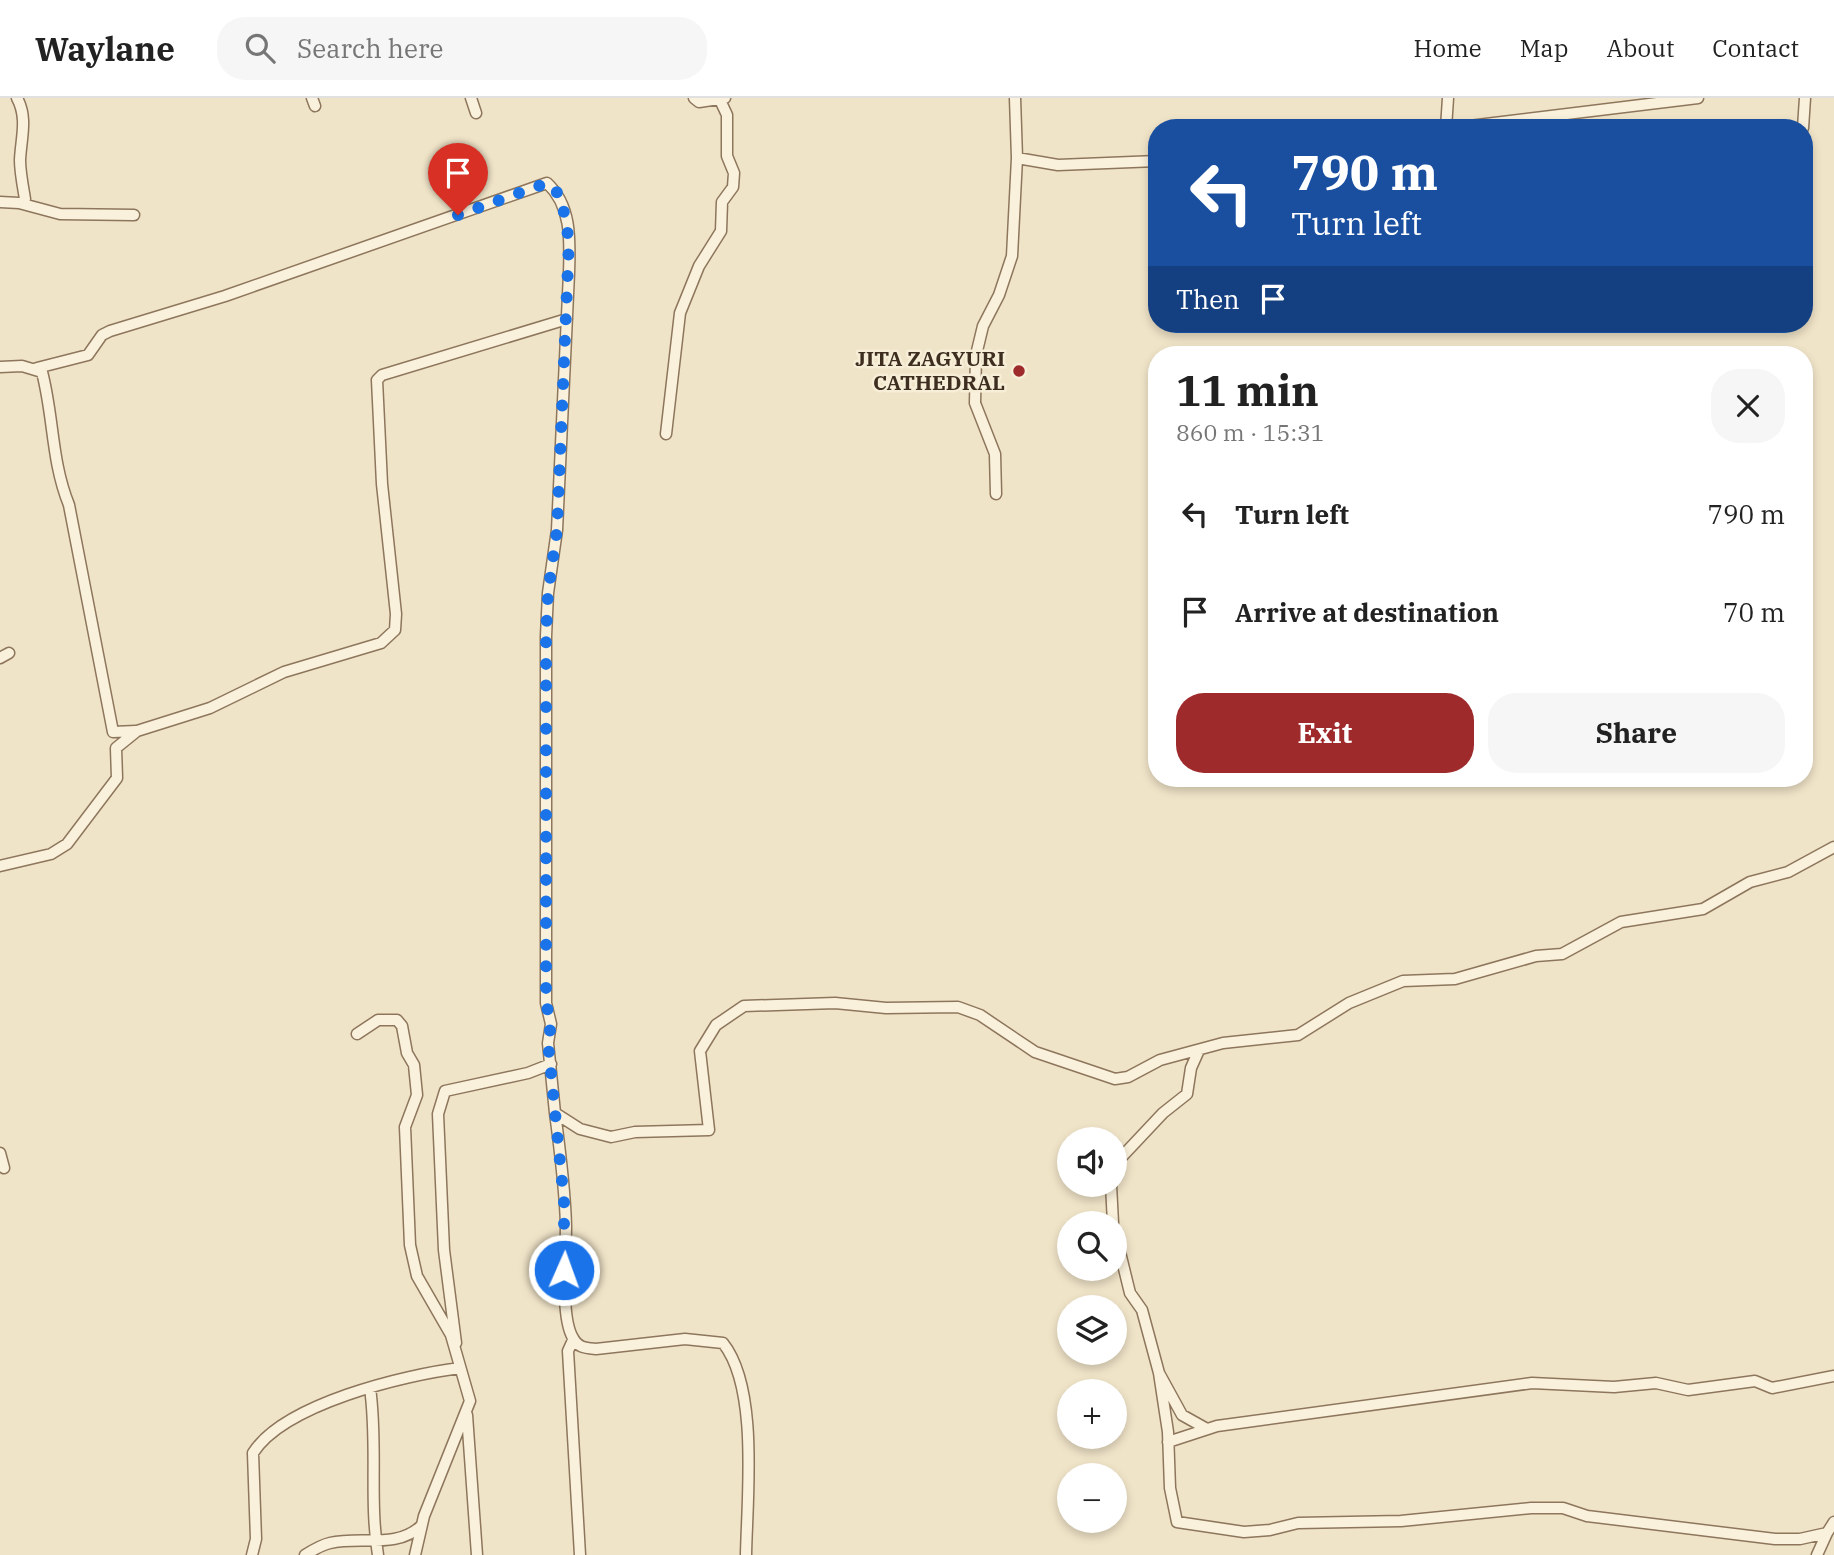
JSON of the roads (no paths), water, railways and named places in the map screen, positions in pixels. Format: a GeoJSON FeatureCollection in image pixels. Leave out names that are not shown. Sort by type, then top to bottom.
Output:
{"type":"FeatureCollection","features":[{"type":"Feature","properties":{"kind":"street"},"geometry":{"type":"LineString","coordinates":[[17,98],[22,107],[24,131],[20,162],[25,199]]}},
{"type":"Feature","properties":{"kind":"street"},"geometry":{"type":"LineString","coordinates":[[471,98],[476,113]]}},
{"type":"Feature","properties":{"kind":"street"},"geometry":{"type":"LineString","coordinates":[[666,434],[680,313],[699,266],[721,231],[722,202],[733,187],[734,173],[727,156],[727,114],[723,99],[699,102],[694,98]]}},
{"type":"Feature","properties":{"kind":"street"},"geometry":{"type":"LineString","coordinates":[[996,494],[995,454],[975,404],[976,355],[982,326],[999,295],[1012,256],[1017,158],[1015,98]]}},
{"type":"Feature","properties":{"kind":"street"},"geometry":{"type":"LineString","coordinates":[[1447,119],[1448,98]]}},
{"type":"Feature","properties":{"kind":"street"},"geometry":{"type":"LineString","coordinates":[[1526,119],[1698,98]]}},
{"type":"Feature","properties":{"kind":"street"},"geometry":{"type":"LineString","coordinates":[[1804,119],[1805,98]]}},
{"type":"Feature","properties":{"kind":"street"},"geometry":{"type":"LineString","coordinates":[[1017,158],[1058,165],[1148,161]]}},
{"type":"Feature","properties":{"kind":"street"},"geometry":{"type":"LineString","coordinates":[[0,367],[37,368],[88,355],[102,335],[110,331],[225,296],[547,183],[561,196],[569,241],[557,530],[548,593],[546,636],[546,1003],[551,1024],[551,1064],[566,1226],[564,1270],[568,1327],[573,1340],[582,1348],[596,1349],[685,1339],[723,1343],[733,1356],[747,1409],[746,1555]]}},
{"type":"Feature","properties":{"kind":"street"},"geometry":{"type":"LineString","coordinates":[[0,202],[19,203],[60,214],[135,215]]}},
{"type":"Feature","properties":{"kind":"street"},"geometry":{"type":"LineString","coordinates":[[113,732],[137,731],[210,708],[284,672],[381,643],[395,630],[396,614],[383,484],[377,380],[382,375],[567,319]]}},
{"type":"Feature","properties":{"kind":"street"},"geometry":{"type":"LineString","coordinates":[[0,866],[51,854],[67,844],[117,778],[116,748],[69,505],[57,476],[47,393],[42,372],[37,368]]}},
{"type":"Feature","properties":{"kind":"street"},"geometry":{"type":"LineString","coordinates":[[116,748],[137,731]]}},
{"type":"Feature","properties":{"kind":"street"},"geometry":{"type":"LineString","coordinates":[[555,1113],[580,1129],[611,1137],[635,1132],[709,1130],[700,1051],[716,1025],[744,1006],[752,1005],[835,1003],[886,1008],[958,1007],[979,1015],[1035,1052],[1115,1079],[1128,1077],[1160,1060],[1223,1043],[1298,1035],[1349,1003],[1404,981],[1455,979],[1536,956],[1562,954],[1621,922],[1703,909],[1750,882],[1788,872],[1834,847]]}},
{"type":"Feature","properties":{"kind":"street"},"geometry":{"type":"LineString","coordinates":[[357,1034],[378,1020],[389,1018],[402,1026],[407,1052],[414,1065],[417,1095],[405,1127],[410,1245],[417,1276],[451,1335],[468,1392],[477,1555]]}},
{"type":"Feature","properties":{"kind":"street"},"geometry":{"type":"LineString","coordinates":[[1127,1151],[1163,1113],[1187,1094],[1191,1068],[1199,1050]]}},
{"type":"Feature","properties":{"kind":"street"},"geometry":{"type":"LineString","coordinates":[[456,1353],[457,1330],[444,1250],[438,1114],[442,1100],[445,1091],[528,1073],[551,1064]]}},
{"type":"Feature","properties":{"kind":"street"},"geometry":{"type":"LineString","coordinates":[[0,1153],[4,1168]]}},
{"type":"Feature","properties":{"kind":"street"},"geometry":{"type":"LineString","coordinates":[[1127,1281],[1130,1293],[1142,1310],[1159,1373],[1173,1509],[1177,1522],[1189,1526],[1260,1531],[1298,1523],[1401,1521],[1471,1512],[1549,1508],[1572,1510],[1587,1516],[1775,1539],[1800,1539],[1827,1534]]}},
{"type":"Feature","properties":{"kind":"street"},"geometry":{"type":"LineString","coordinates":[[573,1340],[568,1351],[580,1555]]}},
{"type":"Feature","properties":{"kind":"street"},"geometry":{"type":"LineString","coordinates":[[251,1555],[256,1539],[253,1453],[259,1443],[313,1409],[370,1388],[460,1368]]}},
{"type":"Feature","properties":{"kind":"street"},"geometry":{"type":"LineString","coordinates":[[1159,1373],[1182,1415],[1207,1429]]}},
{"type":"Feature","properties":{"kind":"street"},"geometry":{"type":"LineString","coordinates":[[1168,1442],[1207,1429],[1532,1383],[1614,1387],[1656,1383],[1688,1390],[1755,1381],[1772,1388],[1834,1376]]}},
{"type":"Feature","properties":{"kind":"street"},"geometry":{"type":"LineString","coordinates":[[370,1388],[376,1431],[373,1485],[378,1555]]}},
{"type":"Feature","properties":{"kind":"street"},"geometry":{"type":"LineString","coordinates":[[415,1555],[421,1526],[467,1411]]}},
{"type":"Feature","properties":{"kind":"street"},"geometry":{"type":"LineString","coordinates":[[1817,1555],[1834,1522]]}},
{"type":"Feature","properties":{"kind":"street"},"geometry":{"type":"LineString","coordinates":[[305,1555],[328,1543],[398,1539],[412,1535],[421,1526]]}},
{"type":"Feature","properties":{"kind":"place","name":"JITA ZAGYURI CATHEDRAL"},"geometry":{"type":"Point","coordinates":[1019,371]}}]}
